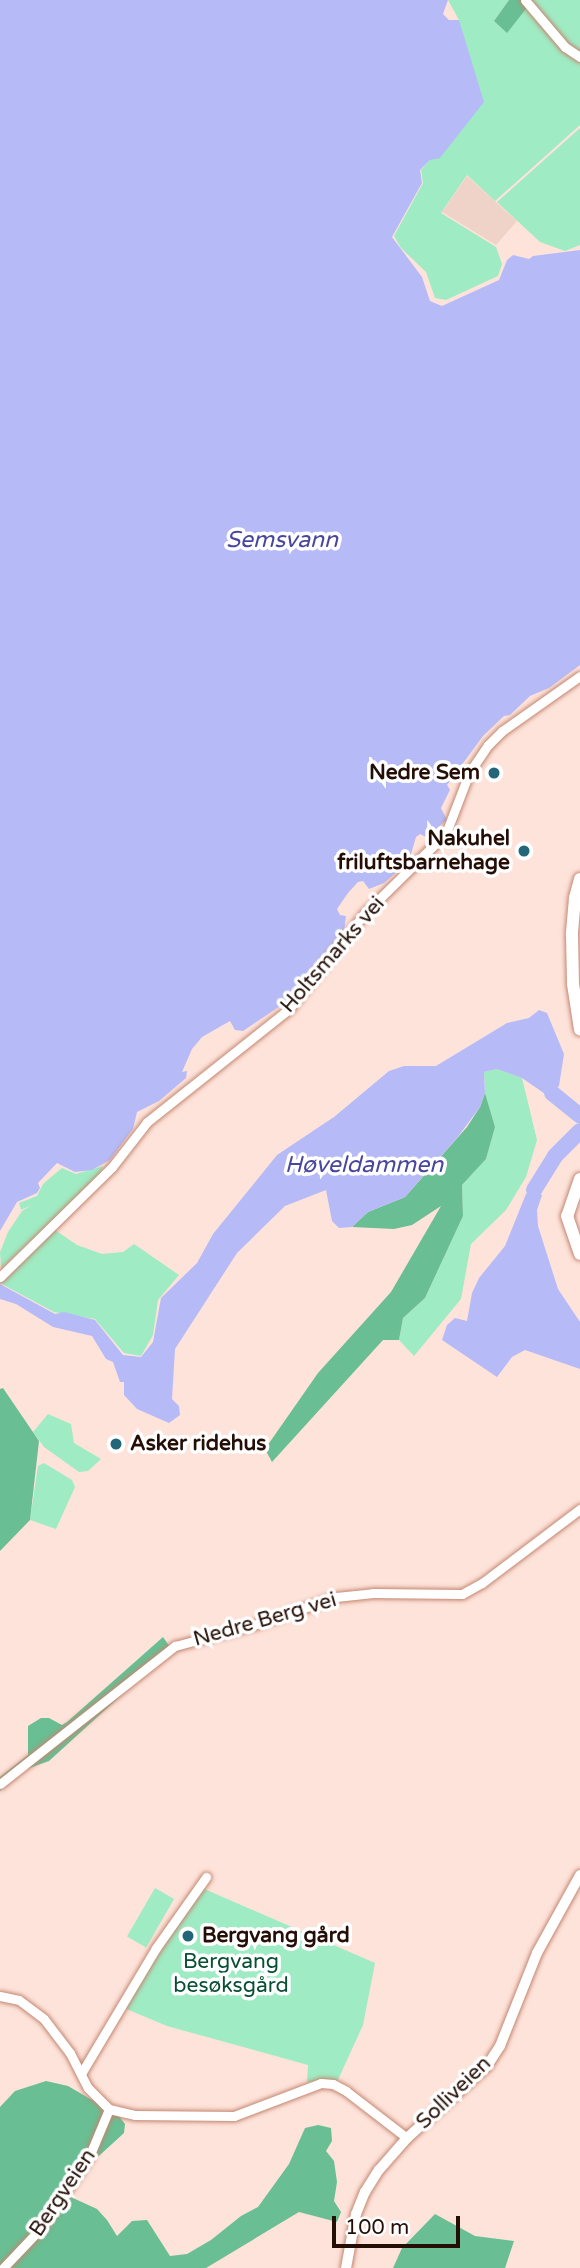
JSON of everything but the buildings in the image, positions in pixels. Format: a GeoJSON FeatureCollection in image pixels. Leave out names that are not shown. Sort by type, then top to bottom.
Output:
{"type":"FeatureCollection","features":[{"type":"Feature","properties":{"kind":"main road"},"geometry":{"type":"LineString","coordinates":[[580,879],[575,898],[572,935],[573,984],[580,1029]]}},
{"type":"Feature","properties":{"kind":"main road"},"geometry":{"type":"LineString","coordinates":[[580,1179],[568,1216],[580,1254]]}},
{"type":"Feature","properties":{"kind":"street"},"geometry":{"type":"LineString","coordinates":[[525,0],[565,47],[580,57]]}},
{"type":"Feature","properties":{"kind":"street","name":"Holtsmarks vei"},"geometry":{"type":"LineString","coordinates":[[0,1277],[112,1167],[163,1108],[289,1009],[364,915],[446,834],[462,805],[463,787],[479,758],[510,729],[580,676]]}},
{"type":"Feature","properties":{"kind":"street","name":"Nedre Berg vei"},"geometry":{"type":"LineString","coordinates":[[0,1784],[175,1646],[260,1623],[336,1597],[384,1593],[444,1596],[462,1594],[482,1583],[580,1509]]}},
{"type":"Feature","properties":{"kind":"street","name":"Solliveien"},"geometry":{"type":"LineString","coordinates":[[346,2268],[356,2214],[365,2192],[379,2170],[407,2138],[487,2066],[500,2046],[537,1953],[580,1875]]}},
{"type":"Feature","properties":{"kind":"street"},"geometry":{"type":"LineString","coordinates":[[82,2072],[156,1948],[206,1877]]}},
{"type":"Feature","properties":{"kind":"street"},"geometry":{"type":"LineString","coordinates":[[0,1996],[19,2000],[44,2019],[82,2072],[88,2088],[109,2109],[135,2115],[234,2116],[321,2082],[333,2084],[346,2091],[407,2138]]}},
{"type":"Feature","properties":{"kind":"street","name":"Bergveien"},"geometry":{"type":"LineString","coordinates":[[3,2268],[41,2228],[89,2157],[109,2109]]}},
{"type":"Feature","properties":{"kind":"shaded area"},"geometry":{"type":"Polygon","coordinates":[[[467,176],[517,221],[496,245],[442,212],[467,176]]]}},
{"type":"Feature","properties":{"kind":"green space"},"geometry":{"type":"Polygon","coordinates":[[[448,0],[509,0],[494,21],[507,32],[533,0],[580,0],[580,125],[495,201],[467,175],[441,213],[496,247],[502,264],[498,276],[446,300],[435,298],[426,272],[401,248],[394,236],[423,183],[421,170],[430,160],[459,20],[448,0]]]}},
{"type":"Feature","properties":{"kind":"green space"},"geometry":{"type":"Polygon","coordinates":[[[509,0],[533,0],[507,33],[494,21],[509,0]]]}},
{"type":"Feature","properties":{"kind":"green space"},"geometry":{"type":"Polygon","coordinates":[[[580,128],[580,245],[565,251],[540,242],[497,202],[580,128]]]}},
{"type":"Feature","properties":{"kind":"green space"},"geometry":{"type":"Polygon","coordinates":[[[497,1069],[522,1078],[537,1140],[526,1177],[506,1210],[471,1244],[461,1299],[414,1356],[399,1340],[403,1318],[425,1298],[463,1216],[462,1185],[486,1159],[495,1127],[485,1093],[484,1072],[497,1069]]]}},
{"type":"Feature","properties":{"kind":"green space"},"geometry":{"type":"Polygon","coordinates":[[[485,1093],[495,1127],[486,1159],[462,1185],[463,1216],[425,1298],[403,1318],[399,1340],[383,1340],[272,1462],[265,1449],[318,1373],[391,1292],[441,1206],[412,1225],[394,1229],[352,1227],[368,1212],[405,1197],[467,1127],[480,1107],[485,1093]]]}},
{"type":"Feature","properties":{"kind":"green space"},"geometry":{"type":"Polygon","coordinates":[[[103,1166],[101,1174],[1,1269],[0,1252],[8,1232],[22,1211],[32,1205],[21,1210],[19,1203],[37,1196],[43,1184],[62,1168],[76,1174],[103,1166]]]}},
{"type":"Feature","properties":{"kind":"green space"},"geometry":{"type":"Polygon","coordinates":[[[55,1230],[77,1245],[102,1254],[123,1252],[134,1244],[179,1275],[158,1300],[153,1335],[141,1356],[124,1353],[95,1319],[54,1312],[0,1283],[55,1230]]]}},
{"type":"Feature","properties":{"kind":"green space"},"geometry":{"type":"Polygon","coordinates":[[[3,1388],[39,1441],[30,1520],[0,1551],[0,1389],[3,1388]]]}},
{"type":"Feature","properties":{"kind":"green space"},"geometry":{"type":"Polygon","coordinates":[[[48,1414],[71,1424],[74,1443],[101,1459],[88,1471],[79,1472],[44,1447],[33,1432],[48,1414]]]}},
{"type":"Feature","properties":{"kind":"green space"},"geometry":{"type":"Polygon","coordinates":[[[44,1463],[72,1480],[75,1487],[56,1529],[30,1520],[38,1466],[44,1463]]]}},
{"type":"Feature","properties":{"kind":"green space"},"geometry":{"type":"Polygon","coordinates":[[[163,1637],[170,1647],[138,1680],[49,1761],[24,1770],[0,1791],[0,1777],[28,1755],[28,1726],[41,1718],[49,1718],[62,1725],[67,1722],[163,1637]]]}},
{"type":"Feature","properties":{"kind":"green space"},"geometry":{"type":"Polygon","coordinates":[[[155,1888],[174,1899],[146,1947],[127,1936],[155,1888]]]}},
{"type":"Feature","properties":{"kind":"green space","name":"Bergvang besøksgård"},"geometry":{"type":"Polygon","coordinates":[[[202,1888],[375,1963],[363,2025],[337,2082],[307,2082],[308,2065],[167,2026],[124,2008],[202,1888]]]}},
{"type":"Feature","properties":{"kind":"green space"},"geometry":{"type":"Polygon","coordinates":[[[46,2081],[68,2086],[118,2115],[125,2124],[124,2133],[65,2187],[73,2198],[97,2209],[117,2236],[132,2221],[147,2220],[170,2256],[187,2254],[258,2207],[289,2164],[305,2128],[318,2125],[331,2128],[332,2141],[326,2151],[334,2161],[337,2182],[334,2201],[341,2212],[337,2222],[299,2212],[206,2268],[0,2268],[0,2107],[15,2091],[46,2081]]]}},
{"type":"Feature","properties":{"kind":"green space"},"geometry":{"type":"Polygon","coordinates":[[[435,2214],[475,2236],[514,2241],[505,2268],[393,2268],[402,2248],[435,2214]]]}},
{"type":"Feature","properties":{"kind":"water","name":"Semsvann"},"geometry":{"type":"Polygon","coordinates":[[[0,0],[448,0],[443,14],[449,20],[459,20],[484,102],[440,158],[430,160],[420,170],[422,183],[392,237],[422,277],[430,301],[442,306],[499,280],[507,260],[513,255],[529,259],[533,256],[580,250],[580,665],[549,688],[530,696],[483,736],[447,785],[450,790],[441,808],[447,820],[426,837],[420,834],[416,837],[409,861],[384,883],[369,889],[363,881],[358,882],[348,893],[337,909],[340,915],[346,916],[344,932],[289,1000],[243,1031],[235,1030],[230,1021],[202,1037],[192,1049],[182,1072],[187,1071],[186,1078],[159,1101],[137,1112],[133,1129],[110,1160],[92,1170],[75,1172],[57,1163],[38,1183],[40,1188],[37,1193],[17,1202],[0,1231],[0,0]]]}},
{"type":"Feature","properties":{"kind":"water","name":"Høveldammen"},"geometry":{"type":"Polygon","coordinates":[[[539,1010],[547,1013],[564,1054],[559,1086],[548,1096],[522,1078],[497,1069],[484,1072],[485,1093],[480,1107],[457,1138],[405,1197],[368,1212],[352,1227],[339,1228],[332,1221],[326,1190],[285,1206],[237,1253],[175,1349],[172,1399],[179,1406],[180,1415],[169,1423],[137,1409],[124,1395],[124,1382],[120,1382],[113,1362],[106,1359],[92,1336],[53,1327],[16,1304],[0,1299],[0,1284],[55,1314],[64,1312],[95,1320],[123,1355],[141,1357],[153,1342],[161,1298],[197,1263],[213,1234],[277,1155],[334,1117],[389,1071],[404,1066],[436,1066],[507,1023],[529,1018],[539,1010]]]}},
{"type":"Feature","properties":{"kind":"water"},"geometry":{"type":"Polygon","coordinates":[[[534,1190],[542,1195],[537,1210],[538,1226],[558,1289],[580,1322],[580,1369],[525,1350],[512,1357],[497,1377],[442,1340],[447,1325],[455,1318],[467,1321],[472,1293],[479,1278],[505,1246],[526,1194],[534,1190]]]}},
{"type":"Feature","properties":{"kind":"waterway"},"geometry":{"type":"LineString","coordinates":[[552,1093],[580,1116]]}},
{"type":"Feature","properties":{"kind":"waterway"},"geometry":{"type":"LineString","coordinates":[[534,1190],[555,1156],[580,1131]]}},
{"type":"Feature","properties":{"kind":"place","name":"Nedre Sem"},"geometry":{"type":"Point","coordinates":[494,773]}},
{"type":"Feature","properties":{"kind":"place","name":"Nakuhel friluftsbarnehage"},"geometry":{"type":"Point","coordinates":[524,851]}},
{"type":"Feature","properties":{"kind":"place","name":"Asker ridehus"},"geometry":{"type":"Point","coordinates":[116,1444]}},
{"type":"Feature","properties":{"kind":"place","name":"Bergvang gård"},"geometry":{"type":"Point","coordinates":[188,1936]}}]}
